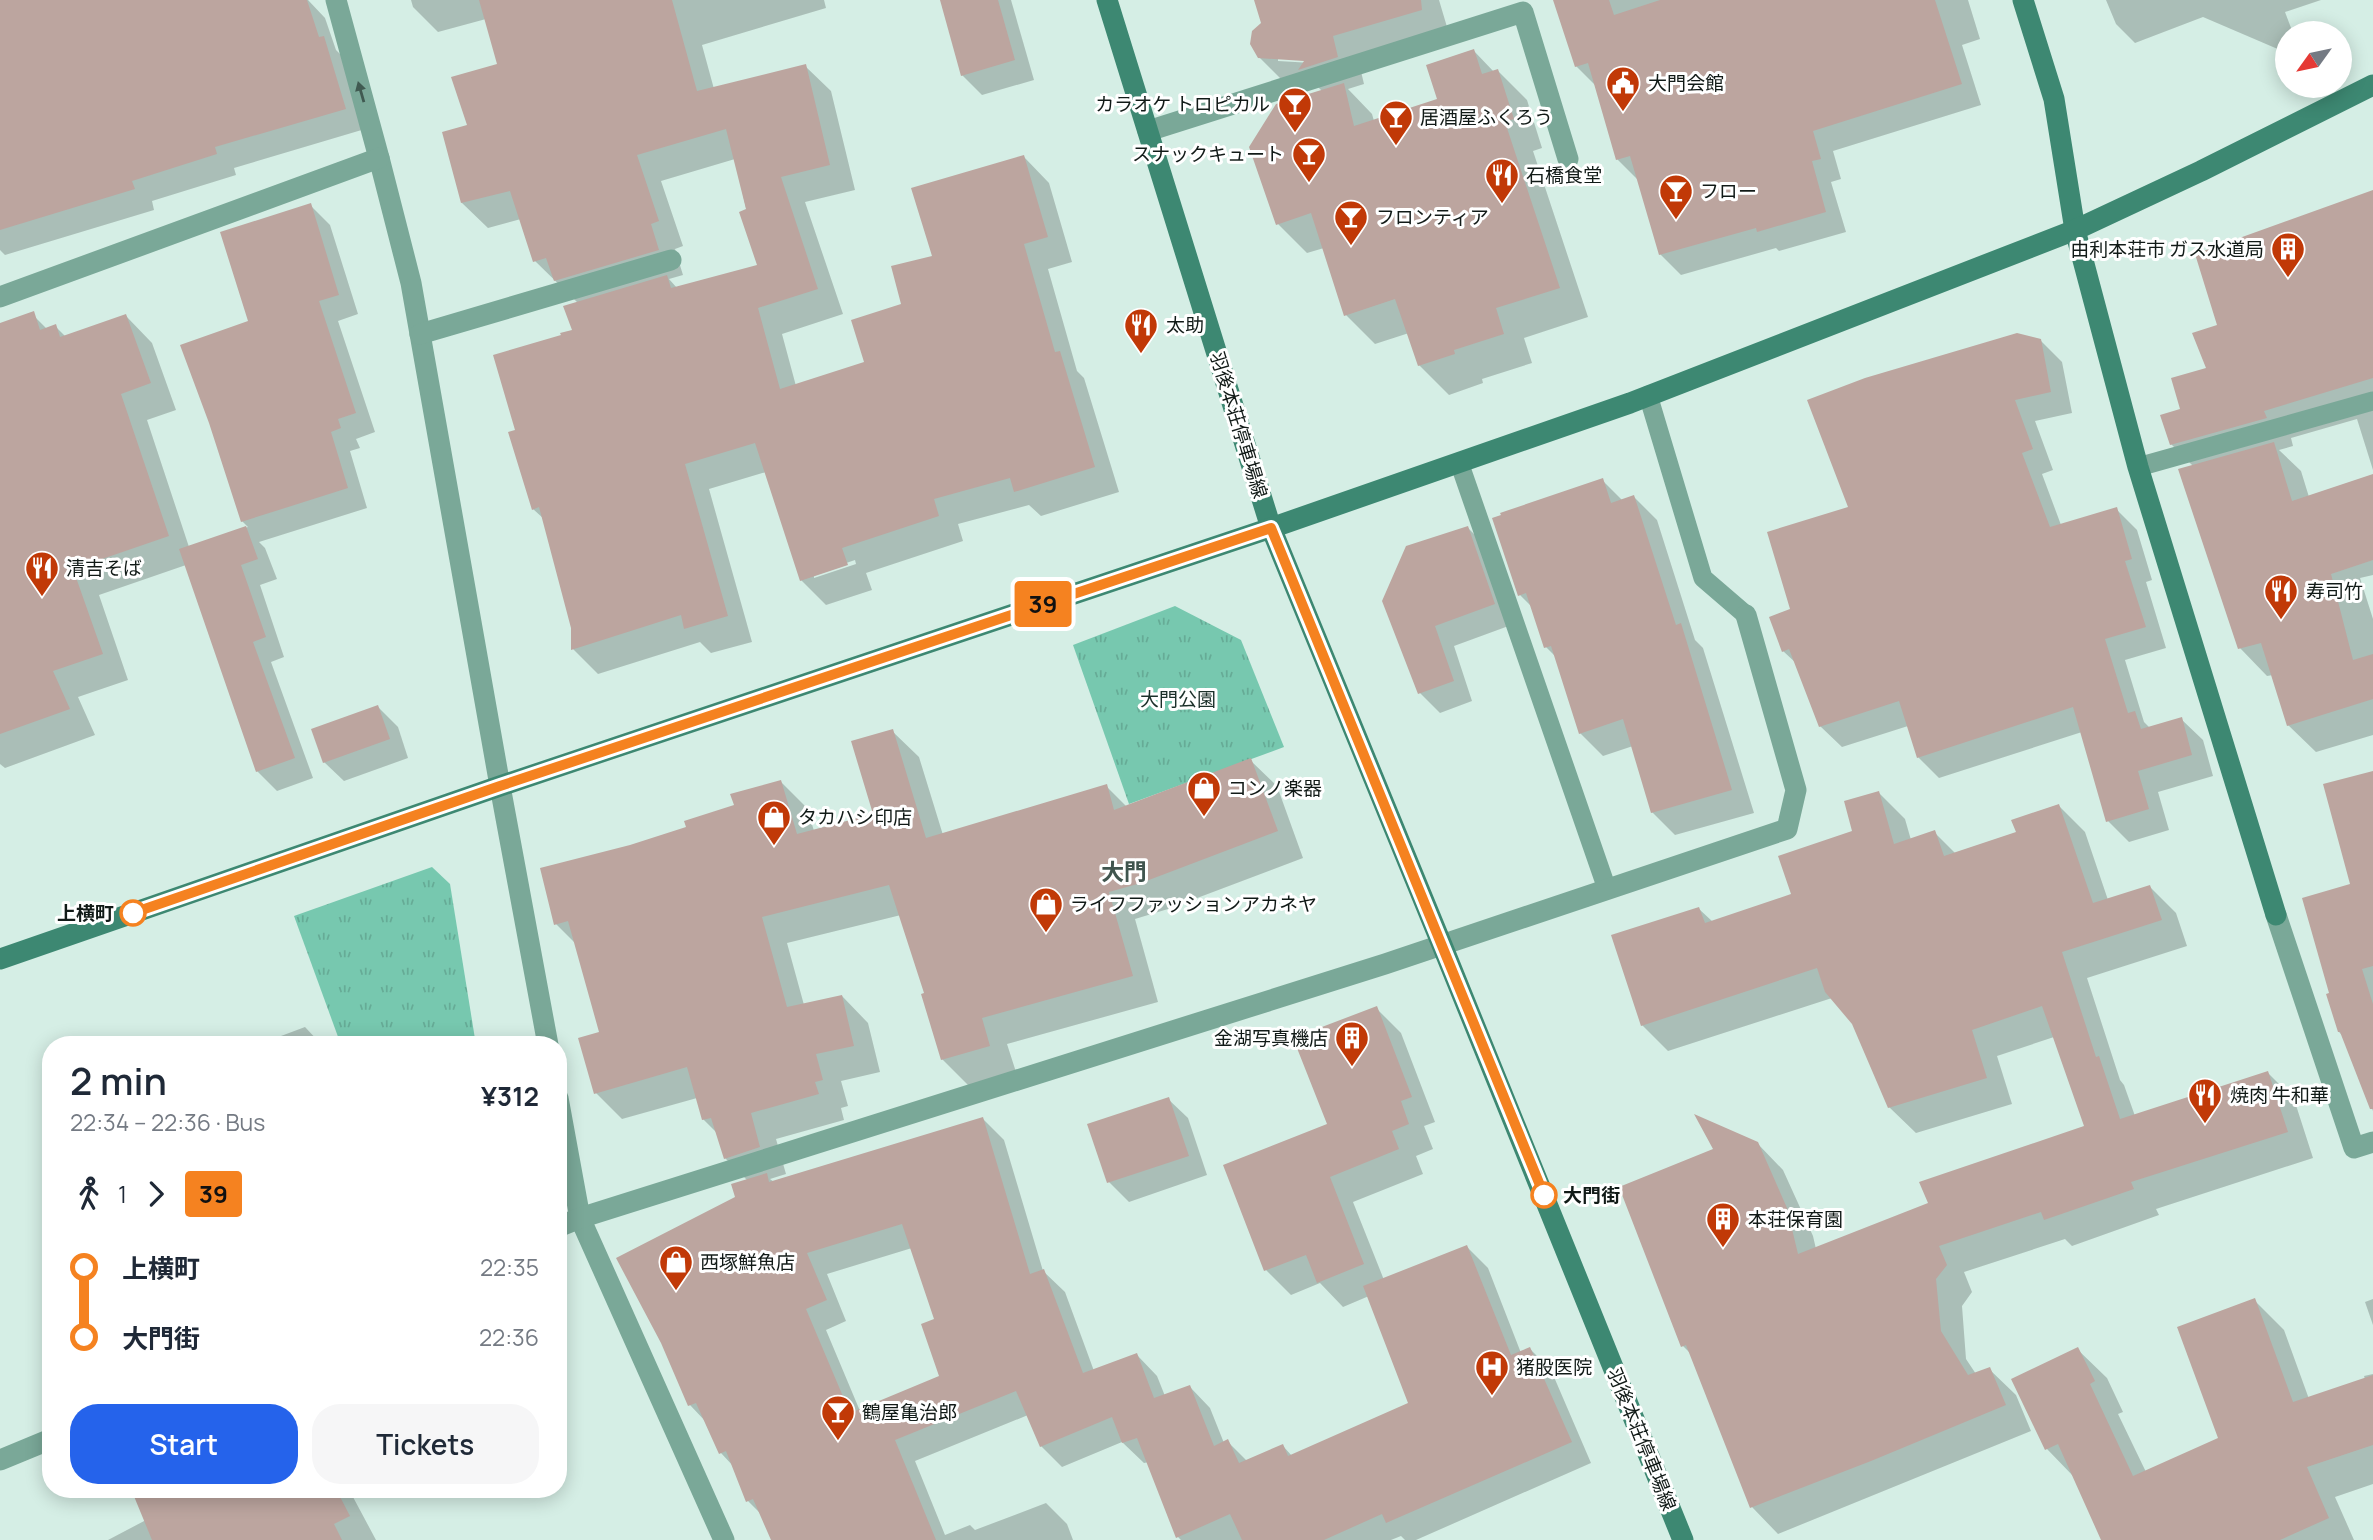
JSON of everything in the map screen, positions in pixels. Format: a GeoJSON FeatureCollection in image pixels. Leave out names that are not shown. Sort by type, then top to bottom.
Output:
{"type":"FeatureCollection","features":[{"type":"Feature","properties":{"kind":"street"},"geometry":{"type":"LineString","coordinates":[[336,0],[411,283],[546,1036]]}},
{"type":"Feature","properties":{"kind":"street","name":"羽後本荘停車場線"},"geometry":{"type":"LineString","coordinates":[[1107,0],[1271,528],[1683,1540]]}},
{"type":"Feature","properties":{"kind":"street"},"geometry":{"type":"LineString","coordinates":[[2023,0],[2054,99],[2075,230],[2138,467],[2276,915],[2354,1148],[2373,1142]]}},
{"type":"Feature","properties":{"kind":"street"},"geometry":{"type":"LineString","coordinates":[[1148,131],[1523,12],[1568,159]]}},
{"type":"Feature","properties":{"kind":"street"},"geometry":{"type":"LineString","coordinates":[[0,959],[500,786],[1271,528],[1648,395],[2075,230],[2373,85]]}},
{"type":"Feature","properties":{"kind":"street"},"geometry":{"type":"LineString","coordinates":[[0,297],[379,158]]}},
{"type":"Feature","properties":{"kind":"street"},"geometry":{"type":"LineString","coordinates":[[420,334],[671,260]]}},
{"type":"Feature","properties":{"kind":"street"},"geometry":{"type":"LineString","coordinates":[[567,1223],[1443,945],[1787,829],[1796,790],[1746,615]]}},
{"type":"Feature","properties":{"kind":"street"},"geometry":{"type":"LineString","coordinates":[[567,1147],[580,1218],[724,1540]]}},
{"type":"Feature","properties":{"kind":"street"},"geometry":{"type":"LineString","coordinates":[[0,1460],[42,1443]]}},
{"type":"Feature","properties":{"kind":"lane"},"geometry":{"type":"LineString","coordinates":[[1648,395],[1703,578],[1746,615]]}},
{"type":"Feature","properties":{"kind":"lane"},"geometry":{"type":"LineString","coordinates":[[2138,467],[2373,401]]}},
{"type":"Feature","properties":{"kind":"lane"},"geometry":{"type":"LineString","coordinates":[[1459,462],[1608,889]]}},
{"type":"Feature","properties":{"kind":"green space","name":"大門公園"},"geometry":{"type":"Polygon","coordinates":[[[1175,606],[1241,640],[1284,747],[1129,804],[1073,645],[1175,606]]]}},
{"type":"Feature","properties":{"kind":"green space"},"geometry":{"type":"Polygon","coordinates":[[[432,867],[450,884],[475,1036],[338,1036],[294,916],[432,867]]]}},
{"type":"Feature","properties":{"kind":"building"},"geometry":{"type":"Polygon","coordinates":[[[0,0],[307,0],[319,37],[324,36],[346,109],[215,147],[217,154],[132,181],[135,189],[0,230],[0,0]]]}},
{"type":"Feature","properties":{"kind":"building"},"geometry":{"type":"Polygon","coordinates":[[[479,0],[672,0],[697,91],[806,64],[830,165],[781,177],[818,289],[758,308],[780,389],[864,362],[851,320],[901,304],[891,266],[932,256],[911,188],[1024,155],[1048,237],[1024,244],[1055,352],[1060,351],[1095,467],[1014,492],[1010,478],[934,499],[939,516],[842,548],[848,565],[800,581],[755,443],[685,464],[728,616],[684,629],[681,615],[571,650],[571,628],[539,507],[532,510],[508,432],[515,430],[493,355],[572,330],[563,306],[667,275],[671,288],[757,265],[739,212],[746,209],[726,129],[637,155],[659,221],[651,224],[659,250],[554,281],[546,258],[533,262],[510,191],[461,203],[442,132],[467,125],[451,77],[497,64],[479,0]]]}},
{"type":"Feature","properties":{"kind":"building"},"geometry":{"type":"Polygon","coordinates":[[[940,0],[998,0],[1015,60],[961,76],[940,0]]]}},
{"type":"Feature","properties":{"kind":"building"},"geometry":{"type":"Polygon","coordinates":[[[1254,0],[1421,0],[1422,10],[1333,36],[1338,57],[1298,70],[1304,61],[1258,58],[1250,44],[1252,31],[1261,23],[1254,0]]]}},
{"type":"Feature","properties":{"kind":"building"},"geometry":{"type":"Polygon","coordinates":[[[1553,0],[1609,0],[1614,15],[1660,0],[1935,0],[1962,84],[1813,131],[1821,159],[1812,161],[1826,212],[1757,232],[1756,228],[1659,255],[1630,156],[1616,160],[1588,63],[1575,67],[1553,0]]]}},
{"type":"Feature","properties":{"kind":"building"},"geometry":{"type":"Polygon","coordinates":[[[1474,49],[1482,74],[1498,69],[1514,119],[1505,122],[1560,288],[1496,308],[1504,334],[1454,350],[1455,354],[1418,366],[1395,299],[1344,316],[1311,213],[1276,225],[1249,147],[1276,104],[1344,83],[1354,126],[1437,99],[1426,65],[1474,49]]]}},
{"type":"Feature","properties":{"kind":"building"},"geometry":{"type":"Polygon","coordinates":[[[2373,190],[2373,378],[2264,411],[2267,418],[2170,445],[2160,415],[2180,409],[2171,378],[2206,368],[2192,333],[2217,325],[2195,254],[2373,190]]]}},
{"type":"Feature","properties":{"kind":"building"},"geometry":{"type":"Polygon","coordinates":[[[311,203],[339,295],[319,301],[356,413],[338,419],[341,428],[331,432],[348,488],[241,522],[180,345],[248,321],[220,232],[311,203]]]}},
{"type":"Feature","properties":{"kind":"building"},"geometry":{"type":"Polygon","coordinates":[[[34,311],[40,330],[56,324],[60,337],[126,314],[151,383],[121,394],[169,536],[73,569],[103,654],[53,671],[70,709],[0,734],[0,323],[34,311]]]}},
{"type":"Feature","properties":{"kind":"building"},"geometry":{"type":"Polygon","coordinates":[[[2017,333],[2041,339],[2051,392],[2015,400],[2033,449],[2022,453],[2050,527],[2117,507],[2132,559],[2125,561],[2146,627],[2105,639],[2128,713],[2135,711],[2141,729],[2182,717],[2192,755],[2138,771],[2149,809],[2106,822],[2073,707],[1917,758],[1899,701],[1819,727],[1789,649],[1782,652],[1769,617],[1790,609],[1767,532],[1848,507],[1807,400],[1865,378],[2017,333]]]}},
{"type":"Feature","properties":{"kind":"building"},"geometry":{"type":"Polygon","coordinates":[[[2274,442],[2292,501],[2373,474],[2373,560],[2331,574],[2353,660],[2373,654],[2373,699],[2287,726],[2261,643],[2238,649],[2178,469],[2274,442]]]}},
{"type":"Feature","properties":{"kind":"building"},"geometry":{"type":"Polygon","coordinates":[[[1603,478],[1611,503],[1634,495],[1676,625],[1681,623],[1732,790],[1651,813],[1623,719],[1579,734],[1551,646],[1544,648],[1526,593],[1518,596],[1492,518],[1603,478]]]}},
{"type":"Feature","properties":{"kind":"building"},"geometry":{"type":"Polygon","coordinates":[[[246,526],[258,559],[241,565],[266,637],[253,642],[295,758],[256,772],[179,549],[246,526]]]}},
{"type":"Feature","properties":{"kind":"building"},"geometry":{"type":"Polygon","coordinates":[[[1468,526],[1495,604],[1435,626],[1454,681],[1418,694],[1382,601],[1406,546],[1468,526]]]}},
{"type":"Feature","properties":{"kind":"building"},"geometry":{"type":"Polygon","coordinates":[[[378,705],[390,739],[323,763],[311,729],[378,705]]]}},
{"type":"Feature","properties":{"kind":"building"},"geometry":{"type":"Polygon","coordinates":[[[893,729],[926,838],[1107,784],[1114,810],[1251,758],[1278,831],[1141,883],[1109,892],[1133,976],[982,1018],[990,1046],[941,1060],[921,994],[924,993],[889,885],[762,917],[787,1007],[842,995],[854,1046],[816,1054],[823,1080],[815,1082],[819,1094],[751,1113],[760,1147],[724,1159],[711,1118],[702,1120],[687,1067],[594,1094],[578,1038],[599,1032],[568,921],[554,925],[540,868],[630,845],[686,827],[684,821],[734,805],[730,794],[781,780],[797,834],[873,814],[851,741],[893,729]]]}},
{"type":"Feature","properties":{"kind":"building"},"geometry":{"type":"Polygon","coordinates":[[[2373,771],[2373,966],[2362,969],[2373,1004],[2373,1109],[2370,1109],[2338,1032],[2302,898],[2350,884],[2323,784],[2373,771]]]}},
{"type":"Feature","properties":{"kind":"building"},"geometry":{"type":"Polygon","coordinates":[[[1879,791],[1894,844],[1935,830],[1944,856],[2016,832],[2011,820],[2059,804],[2093,903],[2150,885],[2162,920],[2062,952],[2096,1057],[2099,1056],[2120,1119],[2268,1071],[2288,1132],[2131,1182],[2134,1189],[2044,1220],[2041,1212],[1939,1246],[1947,1265],[1936,1279],[1941,1331],[1968,1375],[1990,1367],[2006,1405],[1750,1508],[1686,1345],[1681,1347],[1619,1187],[1713,1149],[1694,1114],[1758,1142],[1787,1208],[1798,1254],[1928,1203],[1919,1182],[2084,1126],[2042,1006],[1972,1030],[1987,1078],[1888,1108],[1852,1024],[1825,992],[1817,968],[1641,1026],[1611,935],[1699,907],[1705,923],[1791,894],[1778,856],[1852,831],[1844,801],[1879,791]]]}},
{"type":"Feature","properties":{"kind":"building"},"geometry":{"type":"Polygon","coordinates":[[[1377,1006],[1412,1097],[1401,1101],[1409,1124],[1392,1131],[1399,1149],[1330,1177],[1364,1264],[1317,1283],[1306,1255],[1264,1271],[1223,1165],[1327,1124],[1293,1038],[1377,1006]]]}},
{"type":"Feature","properties":{"kind":"building"},"geometry":{"type":"Polygon","coordinates":[[[1169,1097],[1189,1156],[1107,1183],[1087,1124],[1169,1097]]]}},
{"type":"Feature","properties":{"kind":"building"},"geometry":{"type":"Polygon","coordinates":[[[983,1117],[1030,1274],[1044,1269],[1083,1373],[1137,1353],[1154,1398],[1190,1385],[1214,1446],[1228,1439],[1239,1463],[1283,1444],[1288,1456],[1408,1403],[1363,1286],[1467,1245],[1511,1355],[1530,1347],[1572,1442],[1386,1523],[1382,1514],[1324,1540],[1242,1540],[1230,1514],[1176,1538],[1137,1438],[1122,1443],[1112,1417],[1040,1447],[1016,1391],[895,1440],[936,1540],[771,1540],[753,1499],[746,1502],[726,1451],[719,1454],[696,1403],[688,1406],[661,1343],[616,1258],[735,1197],[731,1184],[767,1173],[769,1182],[983,1117]],[[902,1224],[807,1253],[827,1300],[806,1309],[850,1413],[939,1376],[921,1324],[934,1319],[902,1224]]]}},
{"type":"Feature","properties":{"kind":"building"},"geometry":{"type":"Polygon","coordinates":[[[2255,1298],[2293,1402],[2373,1375],[2373,1445],[2307,1467],[2329,1518],[2280,1540],[2101,1540],[2058,1444],[2045,1450],[2011,1379],[2078,1347],[2095,1381],[2090,1384],[2133,1476],[2218,1438],[2177,1327],[2255,1298]]]}},
{"type":"Feature","properties":{"kind":"building"},"geometry":{"type":"Polygon","coordinates":[[[135,1498],[341,1498],[350,1516],[334,1524],[342,1540],[152,1540],[135,1498]]]}},
{"type":"Feature","properties":{"kind":"bus line","name":"39"},"geometry":{"type":"LineString","coordinates":[[133,913],[500,786],[1271,528],[1544,1195]]}},
{"type":"Feature","properties":{"kind":"place","name":"大門会館"},"geometry":{"type":"Point","coordinates":[1623,113]}},
{"type":"Feature","properties":{"kind":"place","name":"カラオケ トロピカル"},"geometry":{"type":"Point","coordinates":[1295,134]}},
{"type":"Feature","properties":{"kind":"place","name":"居酒屋ふくろう"},"geometry":{"type":"Point","coordinates":[1396,147]}},
{"type":"Feature","properties":{"kind":"place","name":"スナックキュート"},"geometry":{"type":"Point","coordinates":[1309,184]}},
{"type":"Feature","properties":{"kind":"place","name":"石橋食堂"},"geometry":{"type":"Point","coordinates":[1502,205]}},
{"type":"Feature","properties":{"kind":"place","name":"フロー"},"geometry":{"type":"Point","coordinates":[1676,221]}},
{"type":"Feature","properties":{"kind":"place","name":"フロンティア"},"geometry":{"type":"Point","coordinates":[1351,247]}},
{"type":"Feature","properties":{"kind":"place","name":"由利本荘市 ガス水道局"},"geometry":{"type":"Point","coordinates":[2288,279]}},
{"type":"Feature","properties":{"kind":"place","name":"太助"},"geometry":{"type":"Point","coordinates":[1141,355]}},
{"type":"Feature","properties":{"kind":"place","name":"清吉そば"},"geometry":{"type":"Point","coordinates":[42,598]}},
{"type":"Feature","properties":{"kind":"place","name":"寿司竹"},"geometry":{"type":"Point","coordinates":[2281,621]}},
{"type":"Feature","properties":{"kind":"place","name":"コンノ楽器"},"geometry":{"type":"Point","coordinates":[1204,818]}},
{"type":"Feature","properties":{"kind":"place","name":"タカハシ印店"},"geometry":{"type":"Point","coordinates":[774,847]}},
{"type":"Feature","properties":{"kind":"place","name":"上横町"},"geometry":{"type":"Point","coordinates":[133,913]}},
{"type":"Feature","properties":{"kind":"place","name":"ライフファッションアカネヤ"},"geometry":{"type":"Point","coordinates":[1046,934]}},
{"type":"Feature","properties":{"kind":"place","name":"金湖写真機店"},"geometry":{"type":"Point","coordinates":[1352,1068]}},
{"type":"Feature","properties":{"kind":"place","name":"焼肉 牛和華"},"geometry":{"type":"Point","coordinates":[2205,1125]}},
{"type":"Feature","properties":{"kind":"place","name":"大門街"},"geometry":{"type":"Point","coordinates":[1544,1195]}},
{"type":"Feature","properties":{"kind":"place","name":"本荘保育園"},"geometry":{"type":"Point","coordinates":[1723,1249]}},
{"type":"Feature","properties":{"kind":"place","name":"西塚鮮魚店"},"geometry":{"type":"Point","coordinates":[676,1292]}},
{"type":"Feature","properties":{"kind":"place","name":"猪股医院"},"geometry":{"type":"Point","coordinates":[1492,1397]}},
{"type":"Feature","properties":{"kind":"place","name":"鶴屋亀治郎"},"geometry":{"type":"Point","coordinates":[838,1442]}},
{"type":"Feature","properties":{"kind":"district","name":"大門"},"geometry":{"type":"Point","coordinates":[1124,871]}}]}
